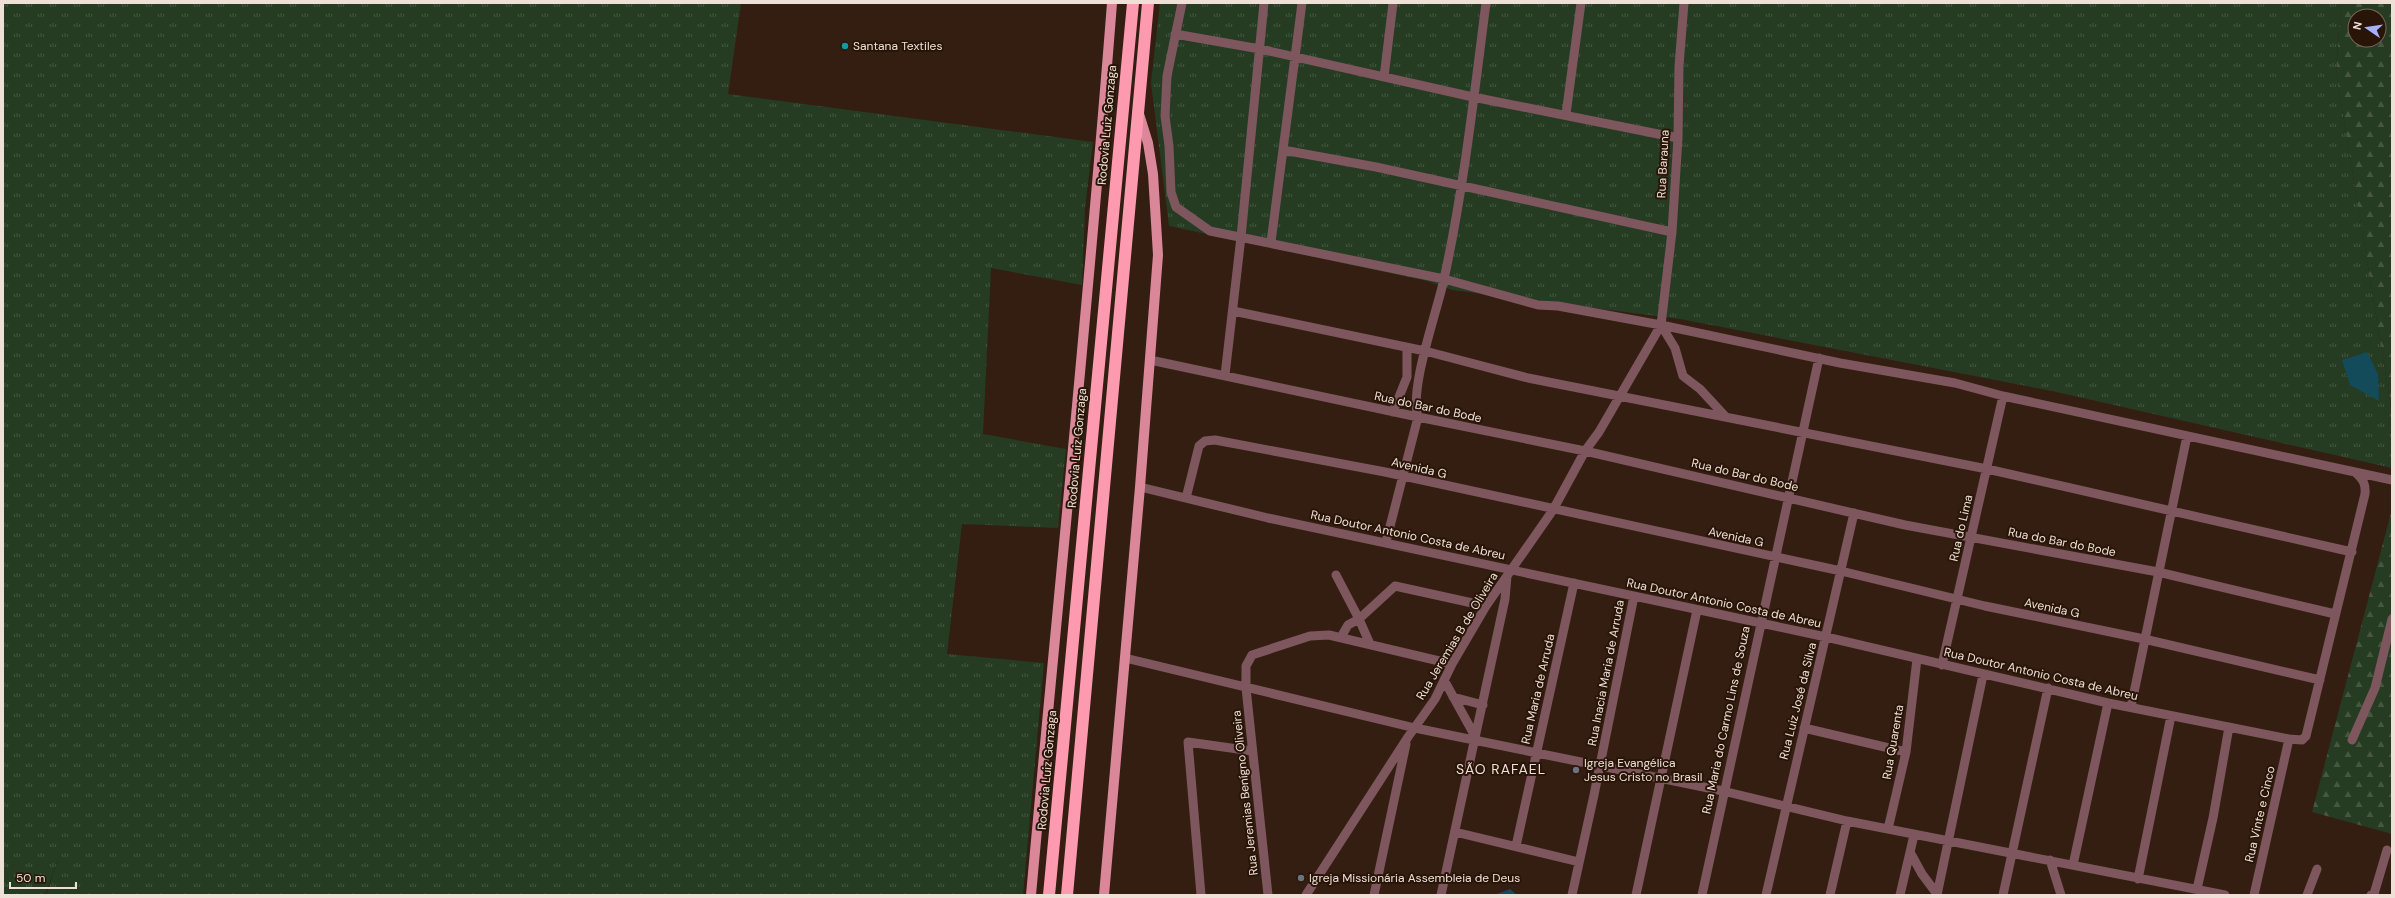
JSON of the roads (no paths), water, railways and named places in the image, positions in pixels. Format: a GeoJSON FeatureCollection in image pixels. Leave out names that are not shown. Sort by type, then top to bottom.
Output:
{"type":"FeatureCollection","features":[{"type":"Feature","properties":{"kind":"highway","name":"Rodovia Luiz Gonzaga"},"geometry":{"type":"LineString","coordinates":[[1049,895],[1133,3]]}},
{"type":"Feature","properties":{"kind":"highway"},"geometry":{"type":"LineString","coordinates":[[1067,895],[1148,3]]}},
{"type":"Feature","properties":{"kind":"main road"},"geometry":{"type":"LineString","coordinates":[[1031,895],[1068,484],[1088,291],[1112,3]]}},
{"type":"Feature","properties":{"kind":"main road"},"geometry":{"type":"LineString","coordinates":[[1104,895],[1140,487],[1158,255],[1157,213],[1148,143],[1138,108]]}},
{"type":"Feature","properties":{"kind":"street"},"geometry":{"type":"LineString","coordinates":[[1182,3],[1167,76],[1165,116],[1169,146],[1172,199],[1181,212],[1210,231],[1271,242],[1444,279],[1538,305],[1558,306],[1661,325],[1819,358],[1949,382],[2003,396],[2392,480]]}},
{"type":"Feature","properties":{"kind":"street"},"geometry":{"type":"LineString","coordinates":[[1225,374],[1241,237],[1264,3]]}},
{"type":"Feature","properties":{"kind":"street"},"geometry":{"type":"LineString","coordinates":[[1271,242],[1302,3]]}},
{"type":"Feature","properties":{"kind":"street"},"geometry":{"type":"LineString","coordinates":[[1384,78],[1394,3]]}},
{"type":"Feature","properties":{"kind":"street"},"geometry":{"type":"LineString","coordinates":[[1386,542],[1418,418],[1416,397],[1425,351],[1444,279],[1460,187],[1486,3]]}},
{"type":"Feature","properties":{"kind":"street"},"geometry":{"type":"LineString","coordinates":[[1566,114],[1581,3]]}},
{"type":"Feature","properties":{"kind":"street","name":"Rua Barauna"},"geometry":{"type":"LineString","coordinates":[[1661,325],[1672,232],[1678,138],[1679,66],[1684,3]]}},
{"type":"Feature","properties":{"kind":"street"},"geometry":{"type":"LineString","coordinates":[[1176,34],[1295,57],[1473,97],[1566,114],[1678,138]]}},
{"type":"Feature","properties":{"kind":"street"},"geometry":{"type":"LineString","coordinates":[[1283,150],[1376,167],[1460,187],[1672,232]]}},
{"type":"Feature","properties":{"kind":"street"},"geometry":{"type":"LineString","coordinates":[[1233,311],[1425,351],[1528,378],[1987,469],[2352,552]]}},
{"type":"Feature","properties":{"kind":"street"},"geometry":{"type":"LineString","coordinates":[[1661,325],[1675,348],[1683,376],[1700,389],[1725,416]]}},
{"type":"Feature","properties":{"kind":"street","name":"Rua Jeremias B de Oliveira"},"geometry":{"type":"LineString","coordinates":[[1306,895],[1408,737],[1435,699],[1452,664],[1486,606],[1553,510],[1585,451],[1661,325]]}},
{"type":"Feature","properties":{"kind":"street"},"geometry":{"type":"LineString","coordinates":[[1393,412],[1407,378],[1407,348]]}},
{"type":"Feature","properties":{"kind":"street","name":"Rua Maria do Carmo Lins de Souza"},"geometry":{"type":"LineString","coordinates":[[1702,895],[1723,791],[1819,358]]}},
{"type":"Feature","properties":{"kind":"street","name":"Rua do Bar do Bode"},"geometry":{"type":"LineString","coordinates":[[1150,360],[1225,374],[1418,418],[1585,451],[1854,513],[2158,572],[2335,614]]}},
{"type":"Feature","properties":{"kind":"street","name":"Rua do Lima"},"geometry":{"type":"LineString","coordinates":[[1942,665],[2003,396]]}},
{"type":"Feature","properties":{"kind":"street"},"geometry":{"type":"LineString","coordinates":[[2131,707],[2187,436]]}},
{"type":"Feature","properties":{"kind":"street","name":"Avenida G"},"geometry":{"type":"LineString","coordinates":[[1186,498],[1200,446],[1209,440],[1280,451],[1774,558],[1841,571],[1957,599],[2144,639],[2320,680]]}},
{"type":"Feature","properties":{"kind":"street"},"geometry":{"type":"LineString","coordinates":[[2320,680],[2335,614],[2352,552],[2366,486],[2362,478],[2355,472]]}},
{"type":"Feature","properties":{"kind":"street","name":"Rua Doutor Antonio Costa de Abreu"},"geometry":{"type":"LineString","coordinates":[[1140,487],[1386,542],[1509,572],[1574,583],[1826,636],[1983,675],[2048,688],[2108,703],[2289,739],[2304,739],[2320,680]]}},
{"type":"Feature","properties":{"kind":"street","name":"Rua Luiz José da Silva"},"geometry":{"type":"LineString","coordinates":[[1766,895],[1785,806],[1854,513]]}},
{"type":"Feature","properties":{"kind":"street"},"geometry":{"type":"LineString","coordinates":[[1442,895],[1476,740],[1505,599],[1509,572]]}},
{"type":"Feature","properties":{"kind":"street"},"geometry":{"type":"LineString","coordinates":[[1336,574],[1370,644]]}},
{"type":"Feature","properties":{"kind":"street","name":"Rua Maria de Arruda"},"geometry":{"type":"LineString","coordinates":[[1516,846],[1574,583]]}},
{"type":"Feature","properties":{"kind":"street"},"geometry":{"type":"LineString","coordinates":[[1341,637],[1348,625],[1359,619],[1395,586],[1486,606]]}},
{"type":"Feature","properties":{"kind":"street","name":"Rua Inacia Maria de Arruda"},"geometry":{"type":"LineString","coordinates":[[1572,895],[1600,766],[1634,596]]}},
{"type":"Feature","properties":{"kind":"street"},"geometry":{"type":"LineString","coordinates":[[1636,895],[1697,610]]}},
{"type":"Feature","properties":{"kind":"street"},"geometry":{"type":"LineString","coordinates":[[2352,740],[2375,688],[2392,619]]}},
{"type":"Feature","properties":{"kind":"street","name":"Rua Jeremias Benígno Oliveira"},"geometry":{"type":"LineString","coordinates":[[1268,895],[1246,688],[1246,666],[1252,655],[1310,636],[1329,634],[1452,664]]}},
{"type":"Feature","properties":{"kind":"street"},"geometry":{"type":"LineString","coordinates":[[1125,658],[1415,728],[1723,791],[1847,821],[2225,895]]}},
{"type":"Feature","properties":{"kind":"street","name":"Rua Quarenta"},"geometry":{"type":"LineString","coordinates":[[1888,829],[1906,752],[1917,659]]}},
{"type":"Feature","properties":{"kind":"street"},"geometry":{"type":"LineString","coordinates":[[1937,894],[1983,675]]}},
{"type":"Feature","properties":{"kind":"street"},"geometry":{"type":"LineString","coordinates":[[1444,680],[1476,740]]}},
{"type":"Feature","properties":{"kind":"street"},"geometry":{"type":"LineString","coordinates":[[2002,895],[2010,852],[2048,688]]}},
{"type":"Feature","properties":{"kind":"street"},"geometry":{"type":"LineString","coordinates":[[1453,697],[1483,705]]}},
{"type":"Feature","properties":{"kind":"street"},"geometry":{"type":"LineString","coordinates":[[2073,865],[2108,703]]}},
{"type":"Feature","properties":{"kind":"street"},"geometry":{"type":"LineString","coordinates":[[2138,879],[2171,716]]}},
{"type":"Feature","properties":{"kind":"street"},"geometry":{"type":"LineString","coordinates":[[2197,889],[2213,818],[2229,727]]}},
{"type":"Feature","properties":{"kind":"street"},"geometry":{"type":"LineString","coordinates":[[1804,728],[1906,752]]}},
{"type":"Feature","properties":{"kind":"street"},"geometry":{"type":"LineString","coordinates":[[1374,895],[1408,737]]}},
{"type":"Feature","properties":{"kind":"street","name":"Rua Vinte e Cinco"},"geometry":{"type":"LineString","coordinates":[[2254,895],[2289,739]]}},
{"type":"Feature","properties":{"kind":"street"},"geometry":{"type":"LineString","coordinates":[[1201,895],[1188,742],[1252,751]]}},
{"type":"Feature","properties":{"kind":"street"},"geometry":{"type":"LineString","coordinates":[[1830,895],[1847,821]]}},
{"type":"Feature","properties":{"kind":"street"},"geometry":{"type":"LineString","coordinates":[[1455,832],[1579,862]]}},
{"type":"Feature","properties":{"kind":"street"},"geometry":{"type":"LineString","coordinates":[[1900,895],[1914,834]]}},
{"type":"Feature","properties":{"kind":"street"},"geometry":{"type":"LineString","coordinates":[[2371,895],[2374,894],[2386,850]]}},
{"type":"Feature","properties":{"kind":"street"},"geometry":{"type":"LineString","coordinates":[[1910,852],[1922,874],[1937,894]]}},
{"type":"Feature","properties":{"kind":"street"},"geometry":{"type":"LineString","coordinates":[[2050,860],[2061,895]]}},
{"type":"Feature","properties":{"kind":"street"},"geometry":{"type":"LineString","coordinates":[[2307,895],[2317,869]]}},
{"type":"Feature","properties":{"kind":"water"},"geometry":{"type":"Polygon","coordinates":[[[2367,352],[2378,374],[2379,401],[2350,385],[2342,360],[2367,352]]]}},
{"type":"Feature","properties":{"kind":"water"},"geometry":{"type":"Polygon","coordinates":[[[1510,889],[1517,895],[1494,895],[1510,889]]]}},
{"type":"Feature","properties":{"kind":"place","name":"Santana Textiles"},"geometry":{"type":"Point","coordinates":[845,46]}},
{"type":"Feature","properties":{"kind":"place","name":"Igreja Evangélica Jesus Cristo no Brasil"},"geometry":{"type":"Point","coordinates":[1576,770]}},
{"type":"Feature","properties":{"kind":"place","name":"Igreja Missionária Assembleia de Deus"},"geometry":{"type":"Point","coordinates":[1301,878]}},
{"type":"Feature","properties":{"kind":"district","name":"SÃO RAFAEL"},"geometry":{"type":"Point","coordinates":[1501,769]}}]}
